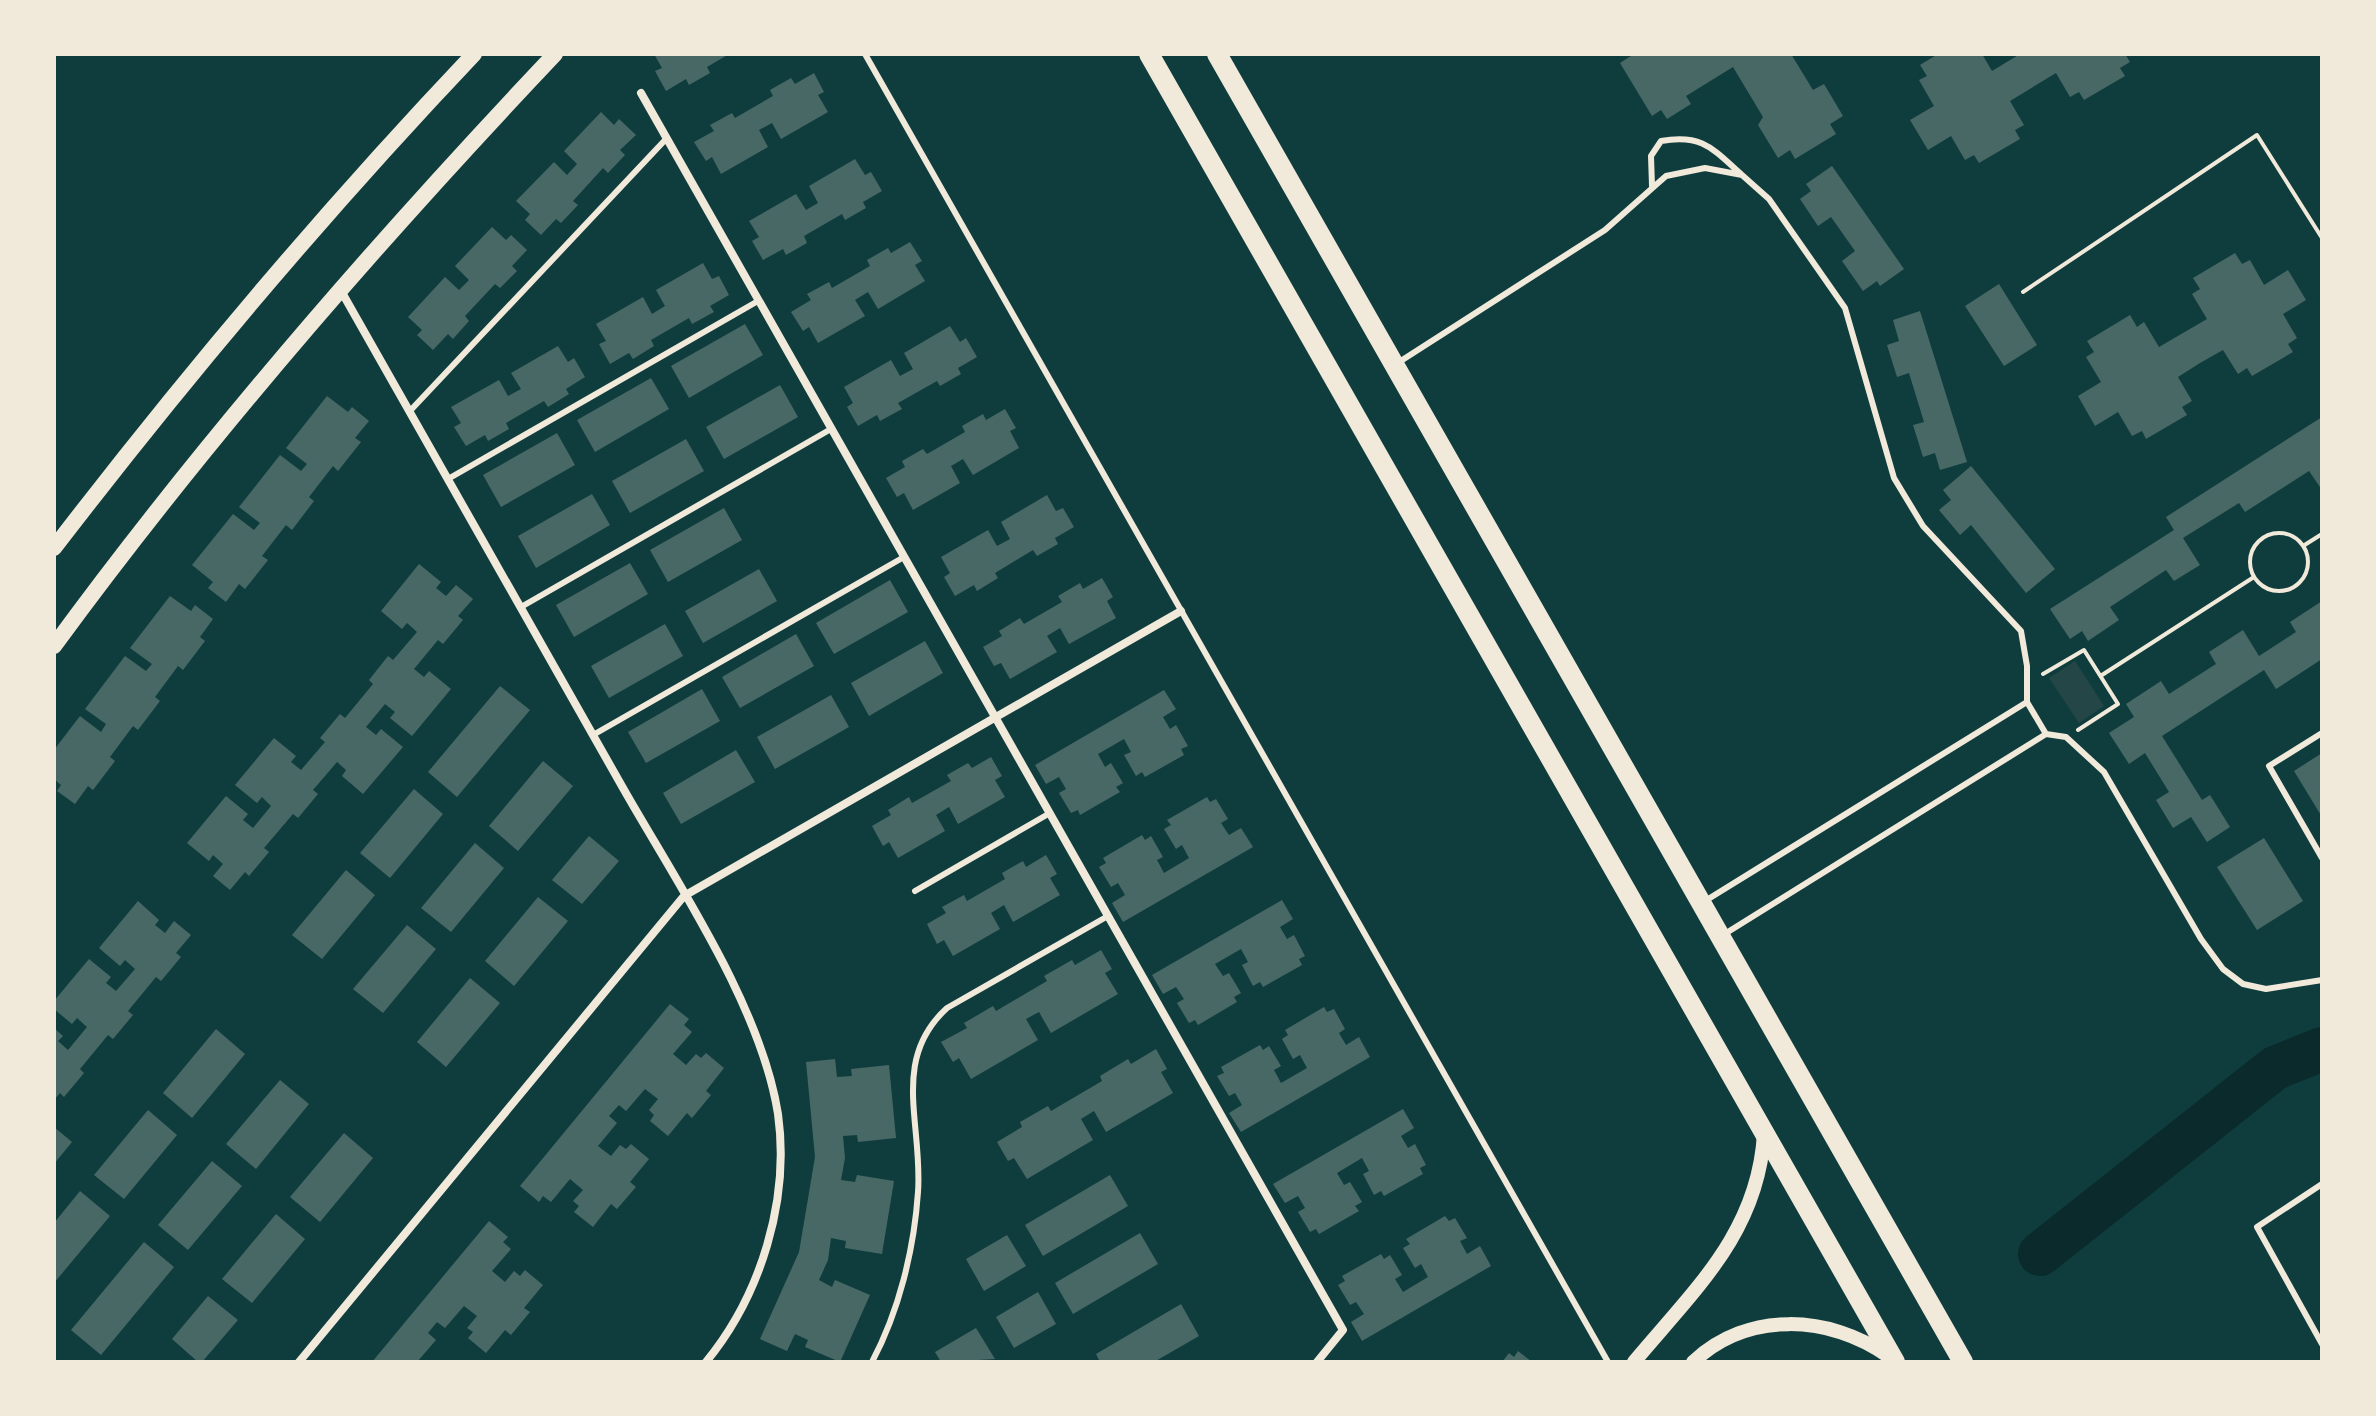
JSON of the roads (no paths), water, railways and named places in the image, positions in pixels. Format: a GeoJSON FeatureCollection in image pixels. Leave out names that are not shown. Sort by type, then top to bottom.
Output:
{"type":"FeatureCollection","features":[{"type":"Feature","properties":{"kind":"main road"},"geometry":{"type":"LineString","coordinates":[[54,548],[228,329],[327,214],[474,54]]}},
{"type":"Feature","properties":{"kind":"main road"},"geometry":{"type":"LineString","coordinates":[[54,646],[178,484],[340,289],[555,54]]}},
{"type":"Feature","properties":{"kind":"main road"},"geometry":{"type":"LineString","coordinates":[[1149,54],[1894,1361]]}},
{"type":"Feature","properties":{"kind":"main road"},"geometry":{"type":"LineString","coordinates":[[1217,54],[1963,1362]]}},
{"type":"Feature","properties":{"kind":"street"},"geometry":{"type":"LineString","coordinates":[[641,93],[1343,1330],[1317,1362]]}},
{"type":"Feature","properties":{"kind":"street"},"geometry":{"type":"LineString","coordinates":[[340,289],[684,896],[742,1002],[765,1057],[778,1115],[780,1174],[771,1233],[752,1290],[723,1342],[706,1362]]}},
{"type":"Feature","properties":{"kind":"street"},"geometry":{"type":"LineString","coordinates":[[299,1362],[684,896],[1181,611]]}},
{"type":"Feature","properties":{"kind":"street"},"geometry":{"type":"LineString","coordinates":[[1634,1362],[1732,1242],[1756,1190],[1764,1134]]}},
{"type":"Feature","properties":{"kind":"street"},"geometry":{"type":"LineString","coordinates":[[1693,1362],[1722,1341],[1751,1329],[1780,1323],[1811,1323],[1841,1330],[1894,1361]]}},
{"type":"Feature","properties":{"kind":"lane"},"geometry":{"type":"LineString","coordinates":[[865,54],[1608,1362]]}},
{"type":"Feature","properties":{"kind":"lane"},"geometry":{"type":"LineString","coordinates":[[1652,186],[1651,156],[1661,141],[1684,137],[1707,143],[1769,199],[1845,308],[1894,478],[1923,526],[2021,631],[2027,702],[2046,734]]}},
{"type":"Feature","properties":{"kind":"lane"},"geometry":{"type":"LineString","coordinates":[[409,412],[666,139]]}},
{"type":"Feature","properties":{"kind":"lane"},"geometry":{"type":"LineString","coordinates":[[1394,366],[1605,230],[1666,176],[1705,168],[1742,175]]}},
{"type":"Feature","properties":{"kind":"lane"},"geometry":{"type":"LineString","coordinates":[[448,479],[758,301]]}},
{"type":"Feature","properties":{"kind":"lane"},"geometry":{"type":"LineString","coordinates":[[521,607],[831,429]]}},
{"type":"Feature","properties":{"kind":"lane"},"geometry":{"type":"LineString","coordinates":[[593,735],[904,557]]}},
{"type":"Feature","properties":{"kind":"lane"},"geometry":{"type":"LineString","coordinates":[[1701,903],[2027,702]]}},
{"type":"Feature","properties":{"kind":"lane"},"geometry":{"type":"LineString","coordinates":[[2322,733],[2269,766],[2322,858]]}},
{"type":"Feature","properties":{"kind":"lane"},"geometry":{"type":"LineString","coordinates":[[1720,937],[2046,734],[2066,737],[2104,772],[2201,939],[2223,969],[2243,984],[2266,989],[2322,980]]}},
{"type":"Feature","properties":{"kind":"lane"},"geometry":{"type":"LineString","coordinates":[[915,891],[1050,813]]}},
{"type":"Feature","properties":{"kind":"lane"},"geometry":{"type":"LineString","coordinates":[[872,1362],[898,1298],[911,1245],[918,1178],[913,1062],[919,1041],[931,1023],[947,1008],[1108,916]]}},
{"type":"Feature","properties":{"kind":"lane"},"geometry":{"type":"LineString","coordinates":[[2322,1184],[2257,1227],[2322,1344]]}},
{"type":"Feature","properties":{"kind":"waterway"},"geometry":{"type":"LineString","coordinates":[[2040,1254],[2275,1068],[2322,1049]]}}]}
